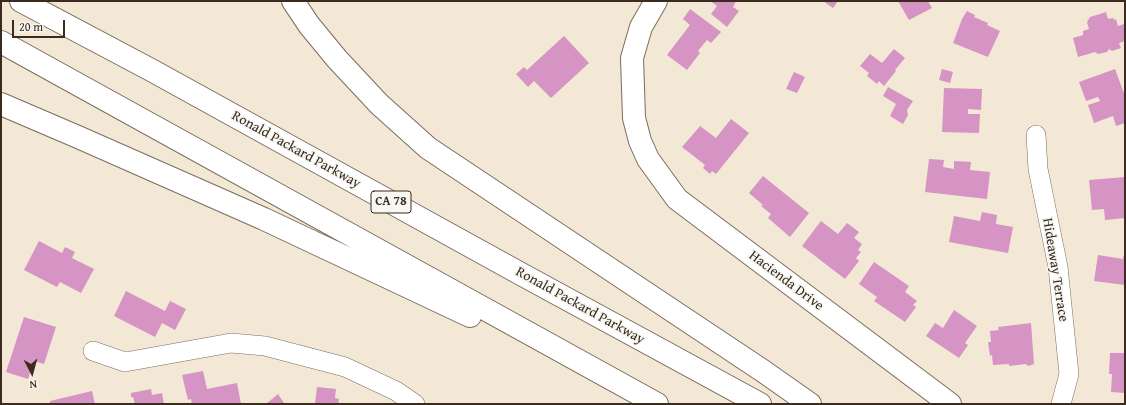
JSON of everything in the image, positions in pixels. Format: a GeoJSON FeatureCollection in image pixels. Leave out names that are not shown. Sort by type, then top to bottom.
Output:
{"type":"FeatureCollection","features":[{"type":"Feature","properties":{"kind":"main road","name":"Ronald Packard Parkway"},"geometry":{"type":"LineString","coordinates":[[22,1],[153,71],[760,404]]}},
{"type":"Feature","properties":{"kind":"main road"},"geometry":{"type":"LineString","coordinates":[[293,1],[309,25],[337,59],[379,104],[428,148],[763,371],[810,404]]}},
{"type":"Feature","properties":{"kind":"main road","name":"Hacienda Drive"},"geometry":{"type":"LineString","coordinates":[[656,1],[642,27],[632,58],[634,118],[640,141],[648,159],[676,199],[950,404]]}},
{"type":"Feature","properties":{"kind":"main road"},"geometry":{"type":"LineString","coordinates":[[1,42],[653,402]]}},
{"type":"Feature","properties":{"kind":"main road"},"geometry":{"type":"LineString","coordinates":[[1,104],[264,220],[653,402]]}},
{"type":"Feature","properties":{"kind":"street","name":"Hideaway Terrace"},"geometry":{"type":"LineString","coordinates":[[1036,135],[1038,169],[1058,267],[1069,374],[1061,404]]}},
{"type":"Feature","properties":{"kind":"street"},"geometry":{"type":"LineString","coordinates":[[93,351],[125,362],[231,343],[265,346],[345,367],[396,391],[416,404]]}},
{"type":"Feature","properties":{"kind":"building"},"geometry":{"type":"Polygon","coordinates":[[[710,1],[736,1],[733,7],[739,11],[727,27],[711,14],[717,6],[710,1]]]}},
{"type":"Feature","properties":{"kind":"building"},"geometry":{"type":"Polygon","coordinates":[[[823,1],[838,1],[833,8],[823,1]]]}},
{"type":"Feature","properties":{"kind":"building"},"geometry":{"type":"Polygon","coordinates":[[[898,1],[928,1],[932,8],[909,20],[898,1]]]}},
{"type":"Feature","properties":{"kind":"building"},"geometry":{"type":"Polygon","coordinates":[[[690,9],[721,32],[711,43],[707,40],[698,51],[700,53],[687,70],[667,55],[690,25],[683,19],[690,9]]]}},
{"type":"Feature","properties":{"kind":"building"},"geometry":{"type":"Polygon","coordinates":[[[967,11],[975,15],[974,17],[988,23],[987,25],[1000,31],[988,57],[953,43],[962,19],[967,11]]]}},
{"type":"Feature","properties":{"kind":"building"},"geometry":{"type":"Polygon","coordinates":[[[1106,12],[1108,19],[1116,19],[1118,26],[1124,24],[1125,41],[1119,43],[1121,48],[1112,51],[1109,49],[1107,52],[1098,54],[1095,52],[1078,57],[1073,38],[1083,35],[1083,31],[1089,29],[1087,22],[1090,17],[1106,12]]]}},
{"type":"Feature","properties":{"kind":"building"},"geometry":{"type":"Polygon","coordinates":[[[564,36],[589,63],[551,98],[534,81],[528,87],[516,74],[524,67],[527,70],[564,36]]]}},
{"type":"Feature","properties":{"kind":"building"},"geometry":{"type":"Polygon","coordinates":[[[894,49],[905,58],[884,86],[879,81],[877,84],[867,76],[869,73],[860,66],[870,54],[882,63],[894,49]]]}},
{"type":"Feature","properties":{"kind":"building"},"geometry":{"type":"Polygon","coordinates":[[[942,69],[953,72],[950,83],[939,80],[942,69]]]}},
{"type":"Feature","properties":{"kind":"building"},"geometry":{"type":"Polygon","coordinates":[[[1115,69],[1125,96],[1125,123],[1116,126],[1113,116],[1094,123],[1088,105],[1100,101],[1098,97],[1086,101],[1079,82],[1115,69]]]}},
{"type":"Feature","properties":{"kind":"building"},"geometry":{"type":"Polygon","coordinates":[[[794,72],[805,77],[797,93],[786,89],[794,72]]]}},
{"type":"Feature","properties":{"kind":"building"},"geometry":{"type":"Polygon","coordinates":[[[888,87],[913,101],[907,110],[908,115],[903,124],[890,116],[896,104],[883,96],[888,87]]]}},
{"type":"Feature","properties":{"kind":"building"},"geometry":{"type":"Polygon","coordinates":[[[944,88],[982,89],[981,110],[968,109],[968,114],[980,114],[979,133],[942,132],[944,88]]]}},
{"type":"Feature","properties":{"kind":"building"},"geometry":{"type":"Polygon","coordinates":[[[731,119],[749,133],[716,174],[712,171],[710,174],[703,168],[705,165],[682,147],[700,126],[716,138],[731,119]]]}},
{"type":"Feature","properties":{"kind":"building"},"geometry":{"type":"Polygon","coordinates":[[[929,159],[944,160],[943,167],[954,169],[954,161],[971,162],[970,170],[990,172],[987,199],[925,192],[929,159]]]}},
{"type":"Feature","properties":{"kind":"building"},"geometry":{"type":"Polygon","coordinates":[[[763,176],[809,213],[790,237],[768,218],[771,214],[749,193],[763,176]]]}},
{"type":"Feature","properties":{"kind":"building"},"geometry":{"type":"Polygon","coordinates":[[[1125,177],[1125,218],[1105,220],[1104,209],[1092,210],[1089,180],[1125,177]]]}},
{"type":"Feature","properties":{"kind":"building"},"geometry":{"type":"Polygon","coordinates":[[[982,212],[997,215],[996,224],[1013,227],[1008,253],[949,242],[954,216],[980,221],[982,212]]]}},
{"type":"Feature","properties":{"kind":"building"},"geometry":{"type":"Polygon","coordinates":[[[821,221],[838,234],[847,223],[859,232],[854,238],[862,244],[858,250],[861,252],[856,258],[859,261],[845,279],[802,246],[821,221]]]}},
{"type":"Feature","properties":{"kind":"building"},"geometry":{"type":"Polygon","coordinates":[[[39,241],[62,253],[65,247],[75,252],[72,258],[94,269],[81,293],[60,282],[57,287],[24,270],[39,241]]]}},
{"type":"Feature","properties":{"kind":"building"},"geometry":{"type":"Polygon","coordinates":[[[1124,254],[1125,285],[1094,281],[1098,255],[1123,259],[1124,254]]]}},
{"type":"Feature","properties":{"kind":"building"},"geometry":{"type":"Polygon","coordinates":[[[874,262],[909,286],[905,292],[917,301],[913,305],[916,307],[905,322],[874,301],[877,297],[859,284],[874,262]]]}},
{"type":"Feature","properties":{"kind":"building"},"geometry":{"type":"Polygon","coordinates":[[[126,291],[165,311],[170,301],[186,309],[175,330],[162,323],[155,337],[114,316],[126,291]]]}},
{"type":"Feature","properties":{"kind":"building"},"geometry":{"type":"Polygon","coordinates":[[[954,310],[977,326],[965,343],[968,345],[959,358],[926,336],[935,323],[943,328],[954,310]]]}},
{"type":"Feature","properties":{"kind":"building"},"geometry":{"type":"Polygon","coordinates":[[[24,317],[56,327],[44,364],[34,361],[28,379],[6,372],[24,317]]]}},
{"type":"Feature","properties":{"kind":"building"},"geometry":{"type":"Polygon","coordinates":[[[1031,323],[1034,364],[1028,366],[1026,364],[1009,366],[1009,364],[993,365],[988,342],[991,342],[990,331],[999,330],[998,327],[1031,323]]]}},
{"type":"Feature","properties":{"kind":"building"},"geometry":{"type":"Polygon","coordinates":[[[1110,353],[1125,353],[1125,393],[1111,392],[1112,374],[1109,374],[1110,353]]]}},
{"type":"Feature","properties":{"kind":"building"},"geometry":{"type":"Polygon","coordinates":[[[203,371],[207,389],[237,383],[241,404],[192,404],[191,399],[188,400],[182,375],[203,371]]]}},
{"type":"Feature","properties":{"kind":"building"},"geometry":{"type":"Polygon","coordinates":[[[317,387],[336,389],[335,398],[339,399],[338,404],[315,404],[317,387]]]}},
{"type":"Feature","properties":{"kind":"building"},"geometry":{"type":"Polygon","coordinates":[[[151,389],[152,395],[162,393],[164,404],[135,404],[133,397],[131,397],[131,393],[151,389]]]}},
{"type":"Feature","properties":{"kind":"building"},"geometry":{"type":"Polygon","coordinates":[[[92,391],[95,404],[50,404],[50,401],[92,391]]]}},
{"type":"Feature","properties":{"kind":"building"},"geometry":{"type":"Polygon","coordinates":[[[278,394],[284,403],[266,404],[278,394]]]}}]}
